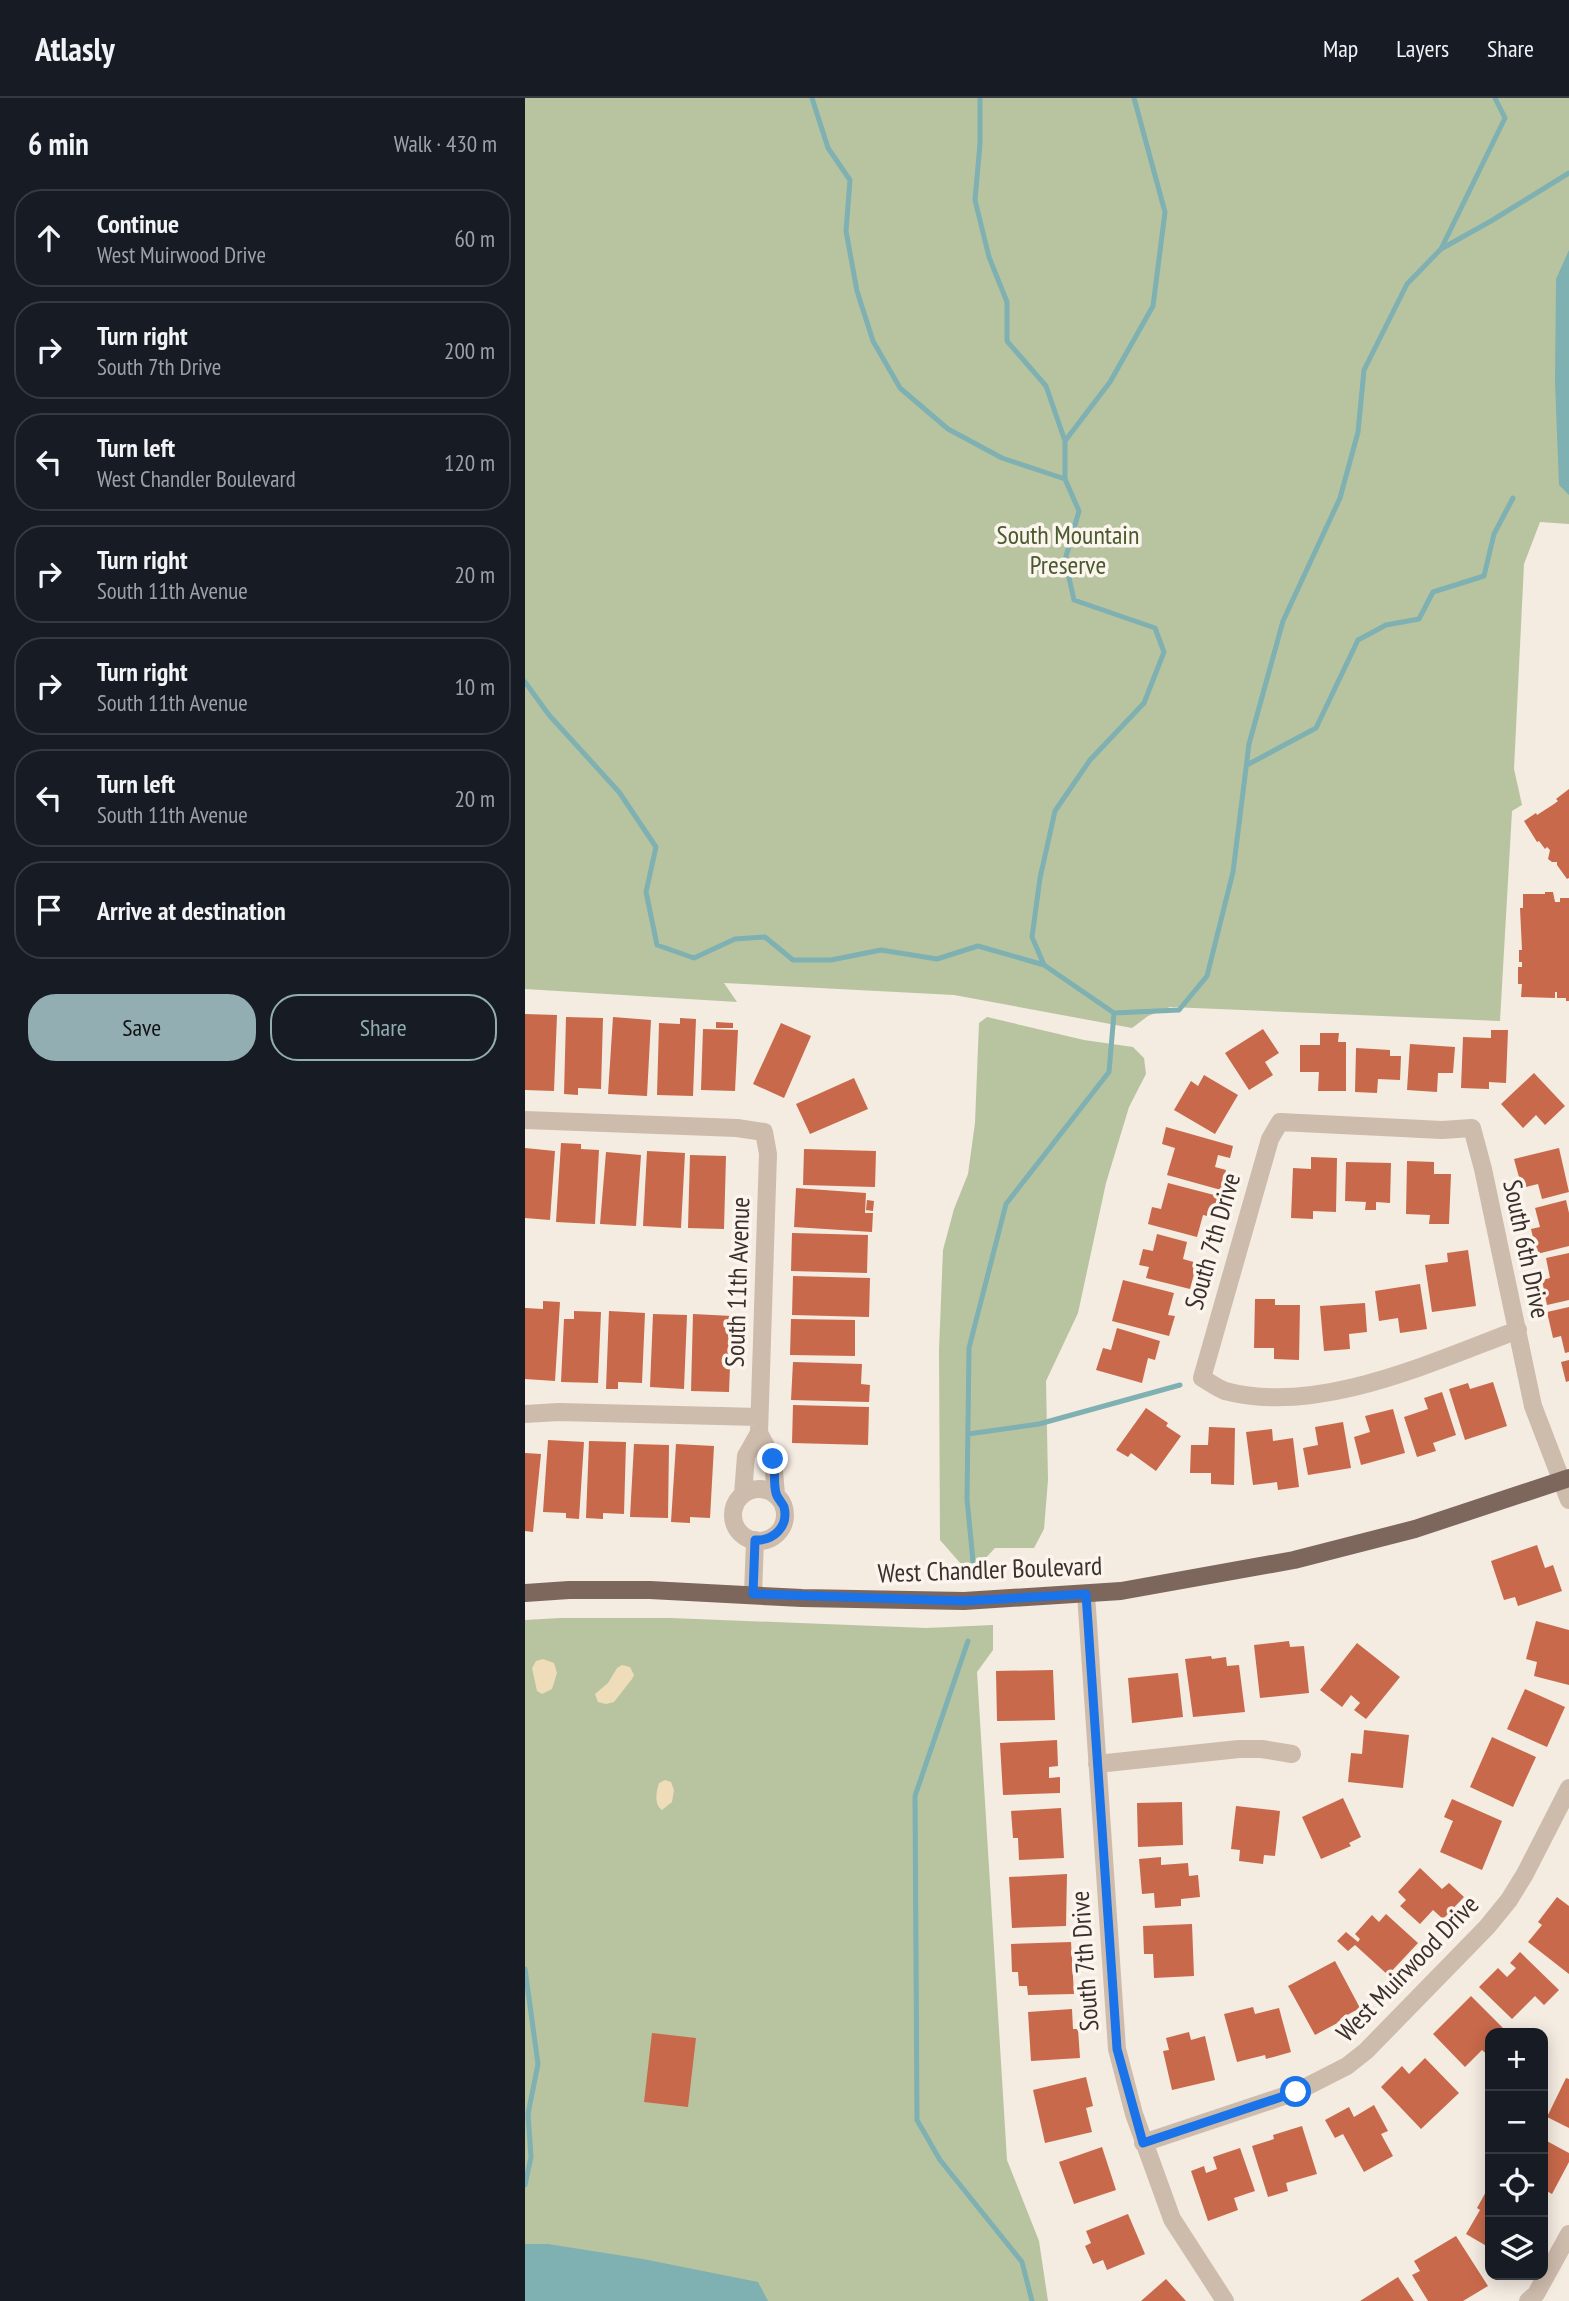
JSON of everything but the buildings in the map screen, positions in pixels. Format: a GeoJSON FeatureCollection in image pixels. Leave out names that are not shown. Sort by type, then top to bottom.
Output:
{"type":"FeatureCollection","features":[{"type":"Feature","properties":{"kind":"main road","name":"West Chandler Boulevard"},"geometry":{"type":"LineString","coordinates":[[525,1593],[650,1590],[992,1601],[1122,1591],[1294,1560],[1415,1529],[1565,1480]]}},
{"type":"Feature","properties":{"kind":"street","name":"South 11th Avenue"},"geometry":{"type":"LineString","coordinates":[[525,1120],[737,1128],[764,1132],[768,1154],[759,1425],[745,1456],[743,1494],[734,1506],[733,1521],[741,1534],[755,1540],[771,1537],[782,1525],[784,1509],[776,1495],[773,1459],[759,1425]]}},
{"type":"Feature","properties":{"kind":"street","name":"South 6th Drive"},"geometry":{"type":"LineString","coordinates":[[1280,1122],[1472,1128],[1533,1406],[1565,1480],[1569,1500]]}},
{"type":"Feature","properties":{"kind":"street","name":"South 7th Drive"},"geometry":{"type":"LineString","coordinates":[[1280,1122],[1270,1139],[1202,1378],[1223,1390],[1258,1396],[1315,1396],[1393,1376],[1518,1330]]}},
{"type":"Feature","properties":{"kind":"street"},"geometry":{"type":"LineString","coordinates":[[525,1414],[559,1412],[759,1425]]}},
{"type":"Feature","properties":{"kind":"street"},"geometry":{"type":"LineString","coordinates":[[743,1494],[749,1490],[763,1489],[776,1495]]}},
{"type":"Feature","properties":{"kind":"street"},"geometry":{"type":"LineString","coordinates":[[753,1594],[755,1540]]}},
{"type":"Feature","properties":{"kind":"street","name":"South 7th Drive"},"geometry":{"type":"LineString","coordinates":[[1086,1594],[1117,2049],[1143,2143],[1172,2218],[1225,2301]]}},
{"type":"Feature","properties":{"kind":"street"},"geometry":{"type":"LineString","coordinates":[[1097,1764],[1239,1749],[1262,1749],[1292,1754]]}},
{"type":"Feature","properties":{"kind":"street","name":"West Muirwood Drive"},"geometry":{"type":"LineString","coordinates":[[1143,2143],[1296,2092],[1347,2066],[1387,2030],[1487,1927],[1509,1900],[1569,1788]]}},
{"type":"Feature","properties":{"kind":"street"},"geometry":{"type":"LineString","coordinates":[[1528,2301],[1536,2294],[1569,2234]]}},
{"type":"Feature","properties":{"kind":"green space","name":"South Mountain Preserve"},"geometry":{"type":"Polygon","coordinates":[[[525,98],[1569,98],[1569,524],[1540,522],[1524,564],[1514,769],[1522,805],[1512,811],[1500,1021],[1170,1007],[1148,1016],[1132,1028],[954,995],[724,983],[737,1002],[525,989],[525,98]]]}},
{"type":"Feature","properties":{"kind":"green space"},"geometry":{"type":"Polygon","coordinates":[[[987,1017],[1084,1040],[1133,1047],[1144,1058],[1146,1074],[1129,1107],[1106,1183],[1078,1313],[1046,1381],[1048,1480],[1044,1529],[1034,1548],[995,1548],[981,1563],[961,1564],[940,1540],[939,1350],[943,1250],[954,1209],[968,1174],[975,1123],[979,1023],[987,1017]]]}},
{"type":"Feature","properties":{"kind":"green space"},"geometry":{"type":"Polygon","coordinates":[[[671,1618],[926,1628],[993,1625],[993,1650],[977,1672],[1007,2160],[1039,2241],[1048,2301],[525,2301],[525,1620],[671,1618]]]}},
{"type":"Feature","properties":{"kind":"sand"},"geometry":{"type":"Polygon","coordinates":[[[543,1659],[554,1663],[557,1673],[552,1689],[542,1694],[537,1691],[532,1668],[536,1661],[543,1659]]]}},
{"type":"Feature","properties":{"kind":"sand"},"geometry":{"type":"Polygon","coordinates":[[[622,1665],[630,1667],[634,1675],[632,1679],[614,1702],[598,1702],[595,1694],[622,1665]]]}},
{"type":"Feature","properties":{"kind":"sand"},"geometry":{"type":"Polygon","coordinates":[[[665,1780],[671,1782],[674,1790],[672,1802],[662,1810],[657,1802],[657,1794],[659,1783],[665,1780]]]}},
{"type":"Feature","properties":{"kind":"water"},"geometry":{"type":"Polygon","coordinates":[[[1569,250],[1569,495],[1559,485],[1555,383],[1556,279],[1569,250]]]}},
{"type":"Feature","properties":{"kind":"water"},"geometry":{"type":"Polygon","coordinates":[[[525,2244],[548,2244],[643,2259],[758,2282],[768,2301],[525,2301],[525,2244]]]}},
{"type":"Feature","properties":{"kind":"waterway"},"geometry":{"type":"LineString","coordinates":[[812,98],[828,148],[850,180],[846,231],[857,291],[873,341],[900,388],[948,429],[1002,458],[1065,479],[1079,511],[1065,560],[1074,600],[1155,628],[1164,652],[1144,703],[1090,760],[1055,811],[1040,878],[1032,937],[1044,965],[1114,1013]]}},
{"type":"Feature","properties":{"kind":"waterway"},"geometry":{"type":"LineString","coordinates":[[980,98],[980,144],[975,200],[989,257],[1007,302],[1007,341],[1046,386],[1065,441],[1065,479]]}},
{"type":"Feature","properties":{"kind":"waterway"},"geometry":{"type":"LineString","coordinates":[[1065,441],[1110,382],[1153,306],[1165,212],[1134,98]]}},
{"type":"Feature","properties":{"kind":"waterway"},"geometry":{"type":"LineString","coordinates":[[1441,249],[1505,118],[1495,98]]}},
{"type":"Feature","properties":{"kind":"waterway"},"geometry":{"type":"LineString","coordinates":[[973,1561],[967,1499],[969,1348],[1006,1204],[1109,1072],[1114,1013],[1179,1010],[1207,976],[1233,872],[1249,744],[1283,621],[1340,498],[1358,432],[1364,370],[1407,284],[1441,249],[1569,173]]}},
{"type":"Feature","properties":{"kind":"waterway"},"geometry":{"type":"LineString","coordinates":[[1247,765],[1316,728],[1358,640],[1386,625],[1419,619],[1433,592],[1484,576],[1494,534],[1513,498]]}},
{"type":"Feature","properties":{"kind":"waterway"},"geometry":{"type":"LineString","coordinates":[[525,682],[549,715],[619,792],[656,847],[646,892],[657,945],[694,958],[735,939],[765,937],[793,960],[831,960],[881,950],[937,959],[978,946],[1044,965]]}},
{"type":"Feature","properties":{"kind":"waterway"},"geometry":{"type":"LineString","coordinates":[[968,1434],[1039,1424],[1180,1385]]}},
{"type":"Feature","properties":{"kind":"waterway"},"geometry":{"type":"LineString","coordinates":[[968,1641],[915,1796],[917,2120],[940,2160],[1022,2262],[1032,2301]]}},
{"type":"Feature","properties":{"kind":"waterway"},"geometry":{"type":"LineString","coordinates":[[525,1969],[538,2064],[528,2114],[531,2157],[525,2185]]}},
{"type":"Feature","properties":{"kind":"route"},"geometry":{"type":"LineString","coordinates":[[773,1459],[776,1495],[781,1501],[785,1517],[778,1532],[763,1540],[755,1540],[753,1594],[802,1598],[992,1601],[1086,1594],[1117,2049],[1143,2143],[1296,2092]]}}]}
